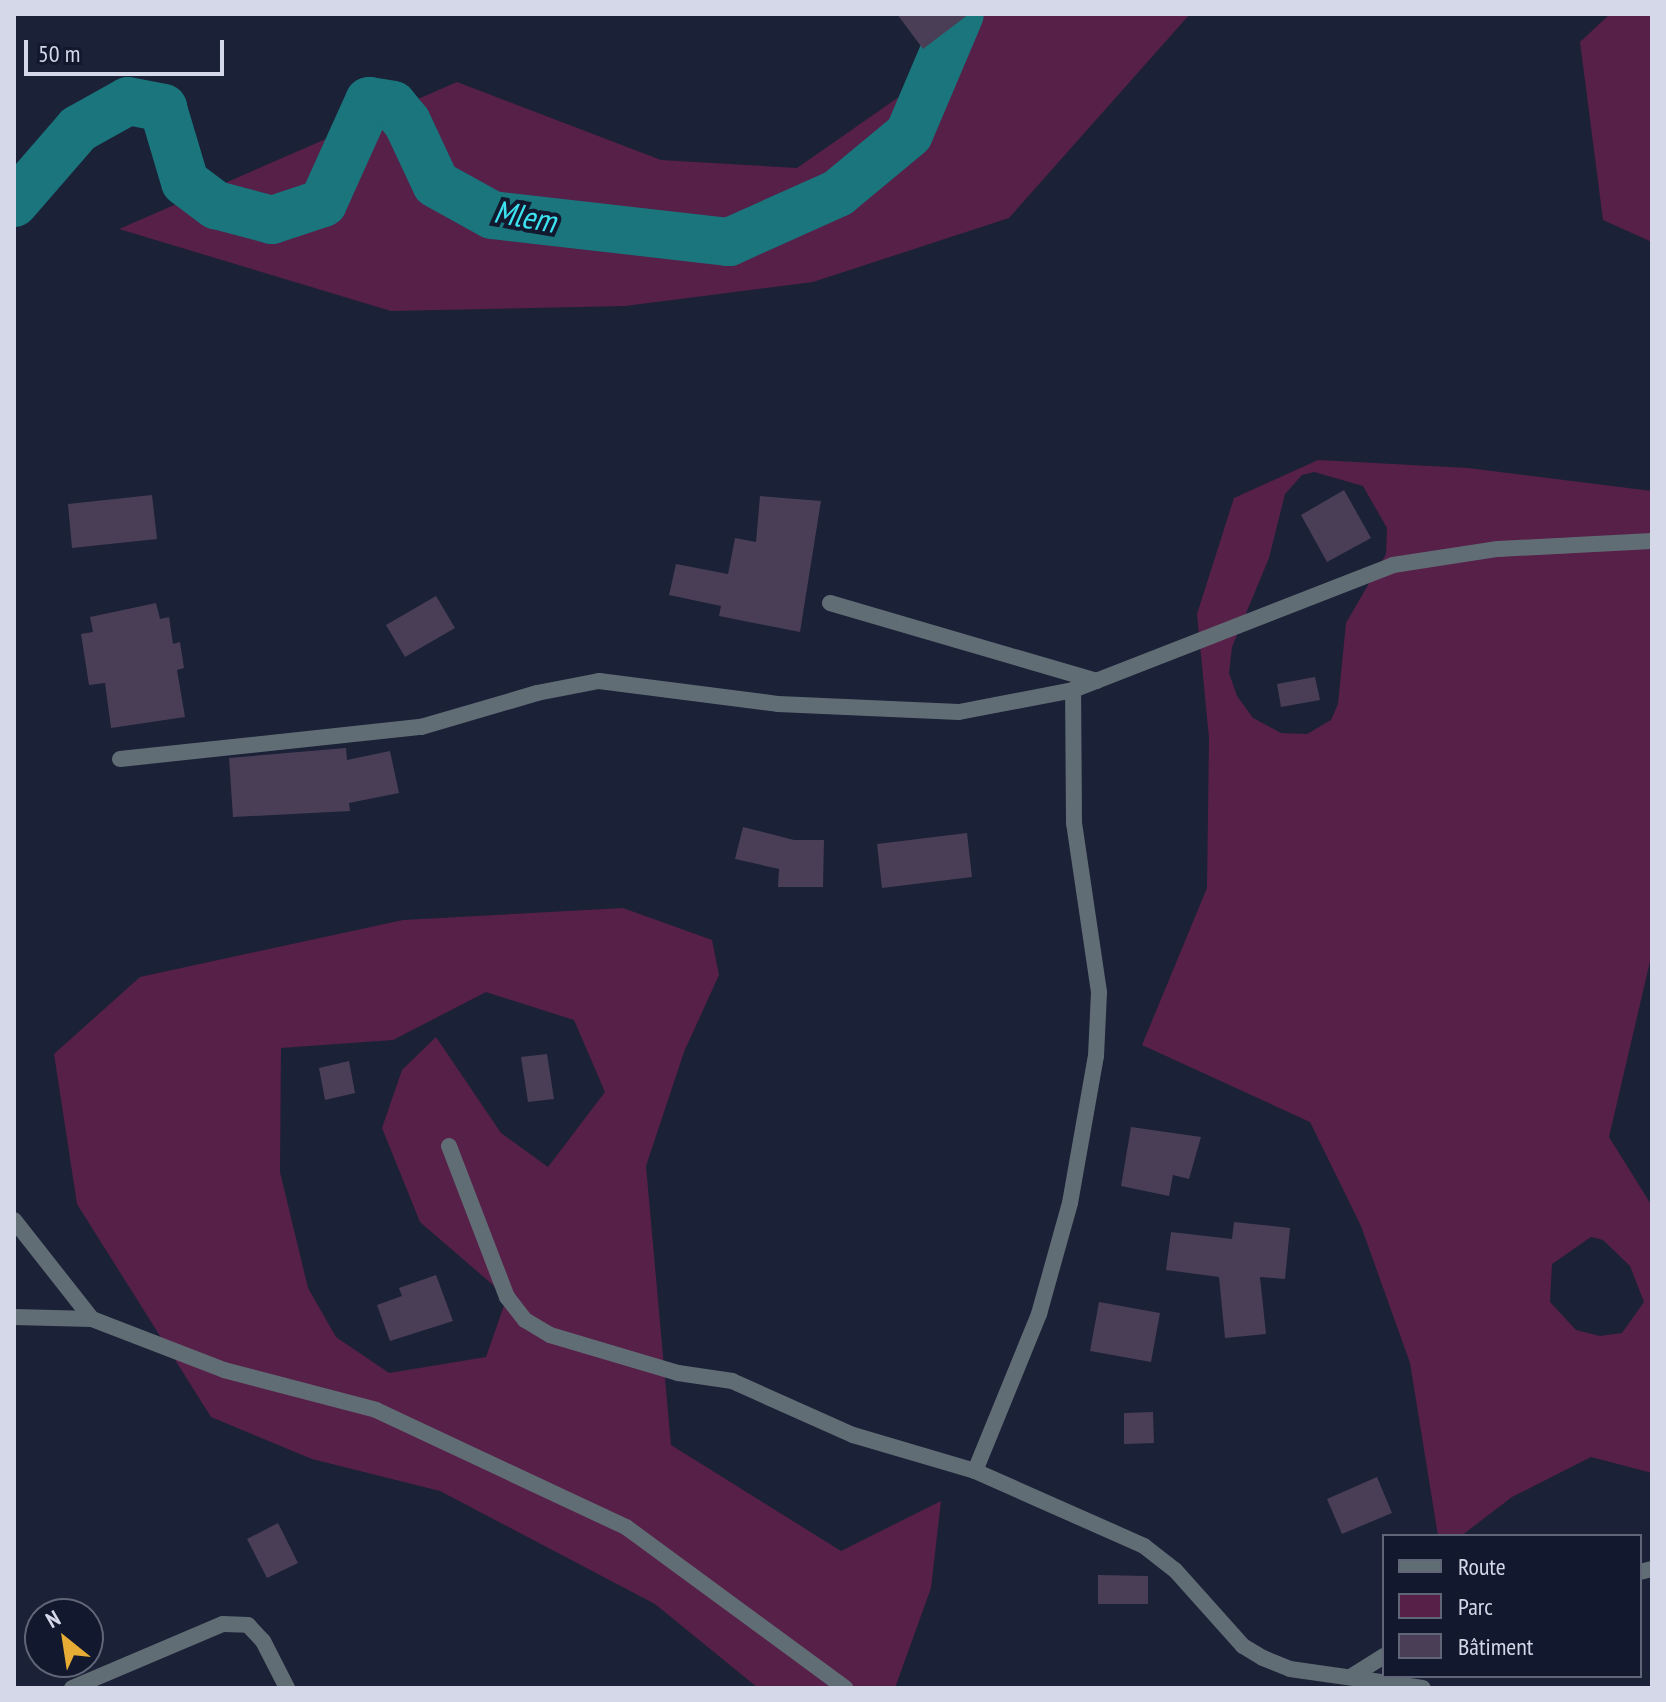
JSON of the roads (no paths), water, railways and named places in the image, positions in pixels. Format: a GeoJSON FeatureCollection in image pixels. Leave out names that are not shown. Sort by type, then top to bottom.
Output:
{"type":"FeatureCollection","features":[{"type":"Feature","properties":{"kind":"street"},"geometry":{"type":"LineString","coordinates":[[120,759],[421,727],[537,693],[599,681],[778,704],[959,712],[1073,690],[1393,565],[1498,549],[1652,541]]}},
{"type":"Feature","properties":{"kind":"street"},"geometry":{"type":"LineString","coordinates":[[830,603],[1097,681]]}},
{"type":"Feature","properties":{"kind":"street"},"geometry":{"type":"LineString","coordinates":[[975,1471],[1039,1314],[1070,1203],[1096,1056],[1099,992],[1074,823],[1073,690]]}},
{"type":"Feature","properties":{"kind":"street"},"geometry":{"type":"LineString","coordinates":[[449,1146],[507,1297],[525,1320],[550,1335],[678,1373],[732,1381],[853,1435],[975,1471],[1144,1546],[1175,1570],[1243,1646],[1263,1658],[1290,1669],[1423,1688]]}},
{"type":"Feature","properties":{"kind":"street"},"geometry":{"type":"LineString","coordinates":[[14,1220],[92,1319]]}},
{"type":"Feature","properties":{"kind":"street"},"geometry":{"type":"LineString","coordinates":[[14,1317],[92,1319],[224,1370],[376,1410],[626,1527],[845,1688]]}},
{"type":"Feature","properties":{"kind":"street"},"geometry":{"type":"LineString","coordinates":[[72,1688],[223,1624],[248,1625],[263,1641],[287,1688]]}},
{"type":"Feature","properties":{"kind":"street"},"geometry":{"type":"LineString","coordinates":[[1352,1676],[1382,1657]]}},
{"type":"Feature","properties":{"kind":"waterway","name":"Mlem"},"geometry":{"type":"LineString","coordinates":[[14,203],[78,129],[128,101],[163,108],[185,182],[216,205],[272,220],[323,203],[369,101],[393,105],[407,122],[436,184],[492,215],[729,242],[838,193],[909,134],[960,14]]}}]}
